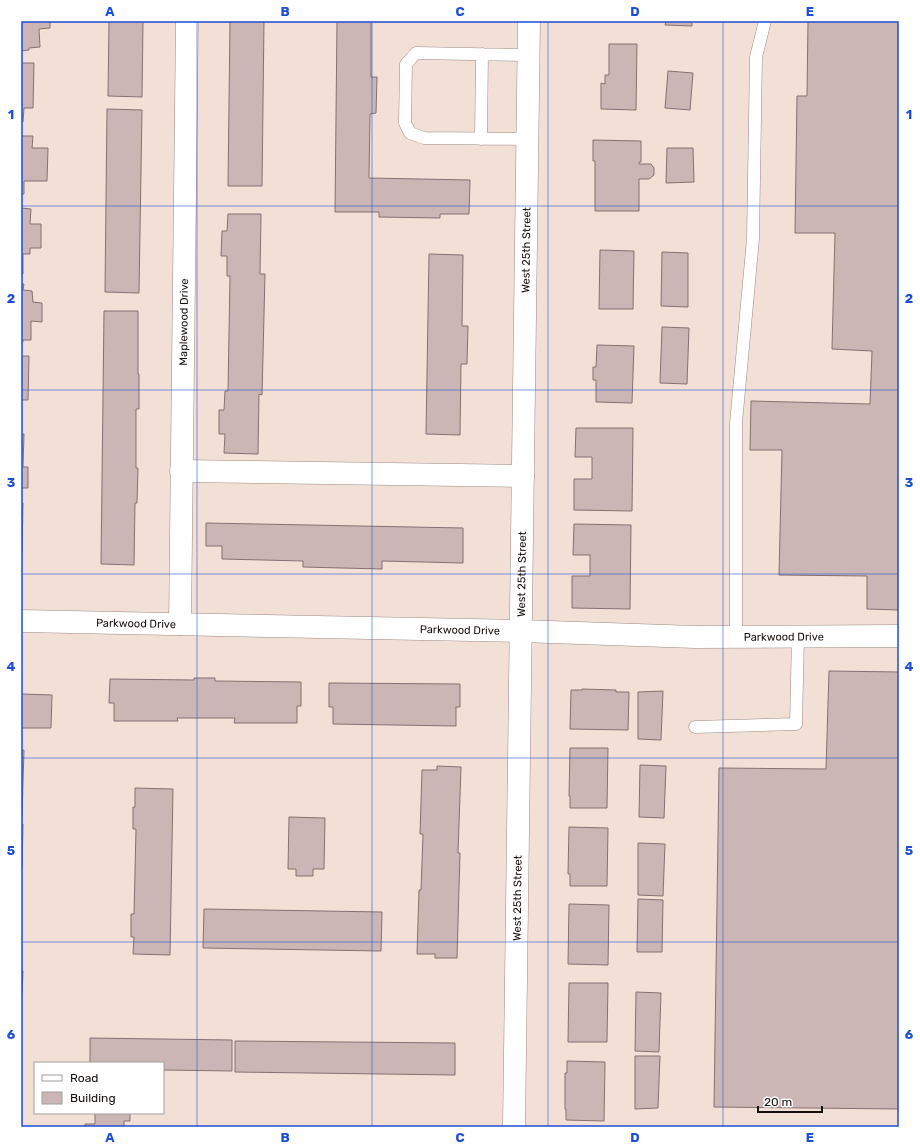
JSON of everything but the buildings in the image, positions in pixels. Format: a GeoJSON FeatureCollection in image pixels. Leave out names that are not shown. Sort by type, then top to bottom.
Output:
{"type":"FeatureCollection","features":[{"type":"Feature","properties":{"kind":"street","name":"Maplewood Drive"},"geometry":{"type":"LineString","coordinates":[[180,624],[187,21]]}},
{"type":"Feature","properties":{"kind":"street","name":"West 25th Street"},"geometry":{"type":"LineString","coordinates":[[514,1127],[529,21]]}},
{"type":"Feature","properties":{"kind":"street"},"geometry":{"type":"LineString","coordinates":[[181,471],[523,476]]}},
{"type":"Feature","properties":{"kind":"street","name":"Parkwood Drive"},"geometry":{"type":"LineString","coordinates":[[21,620],[521,630],[695,637],[899,636]]}},
{"type":"Feature","properties":{"kind":"lane"},"geometry":{"type":"LineString","coordinates":[[736,637],[736,423],[753,239],[756,57],[765,21]]}},
{"type":"Feature","properties":{"kind":"lane"},"geometry":{"type":"LineString","coordinates":[[527,139],[424,138],[410,133],[405,123],[406,64],[416,53],[528,55]]}},
{"type":"Feature","properties":{"kind":"lane"},"geometry":{"type":"LineString","coordinates":[[481,139],[482,54]]}},
{"type":"Feature","properties":{"kind":"lane"},"geometry":{"type":"LineString","coordinates":[[695,727],[796,724],[798,637]]}}]}
